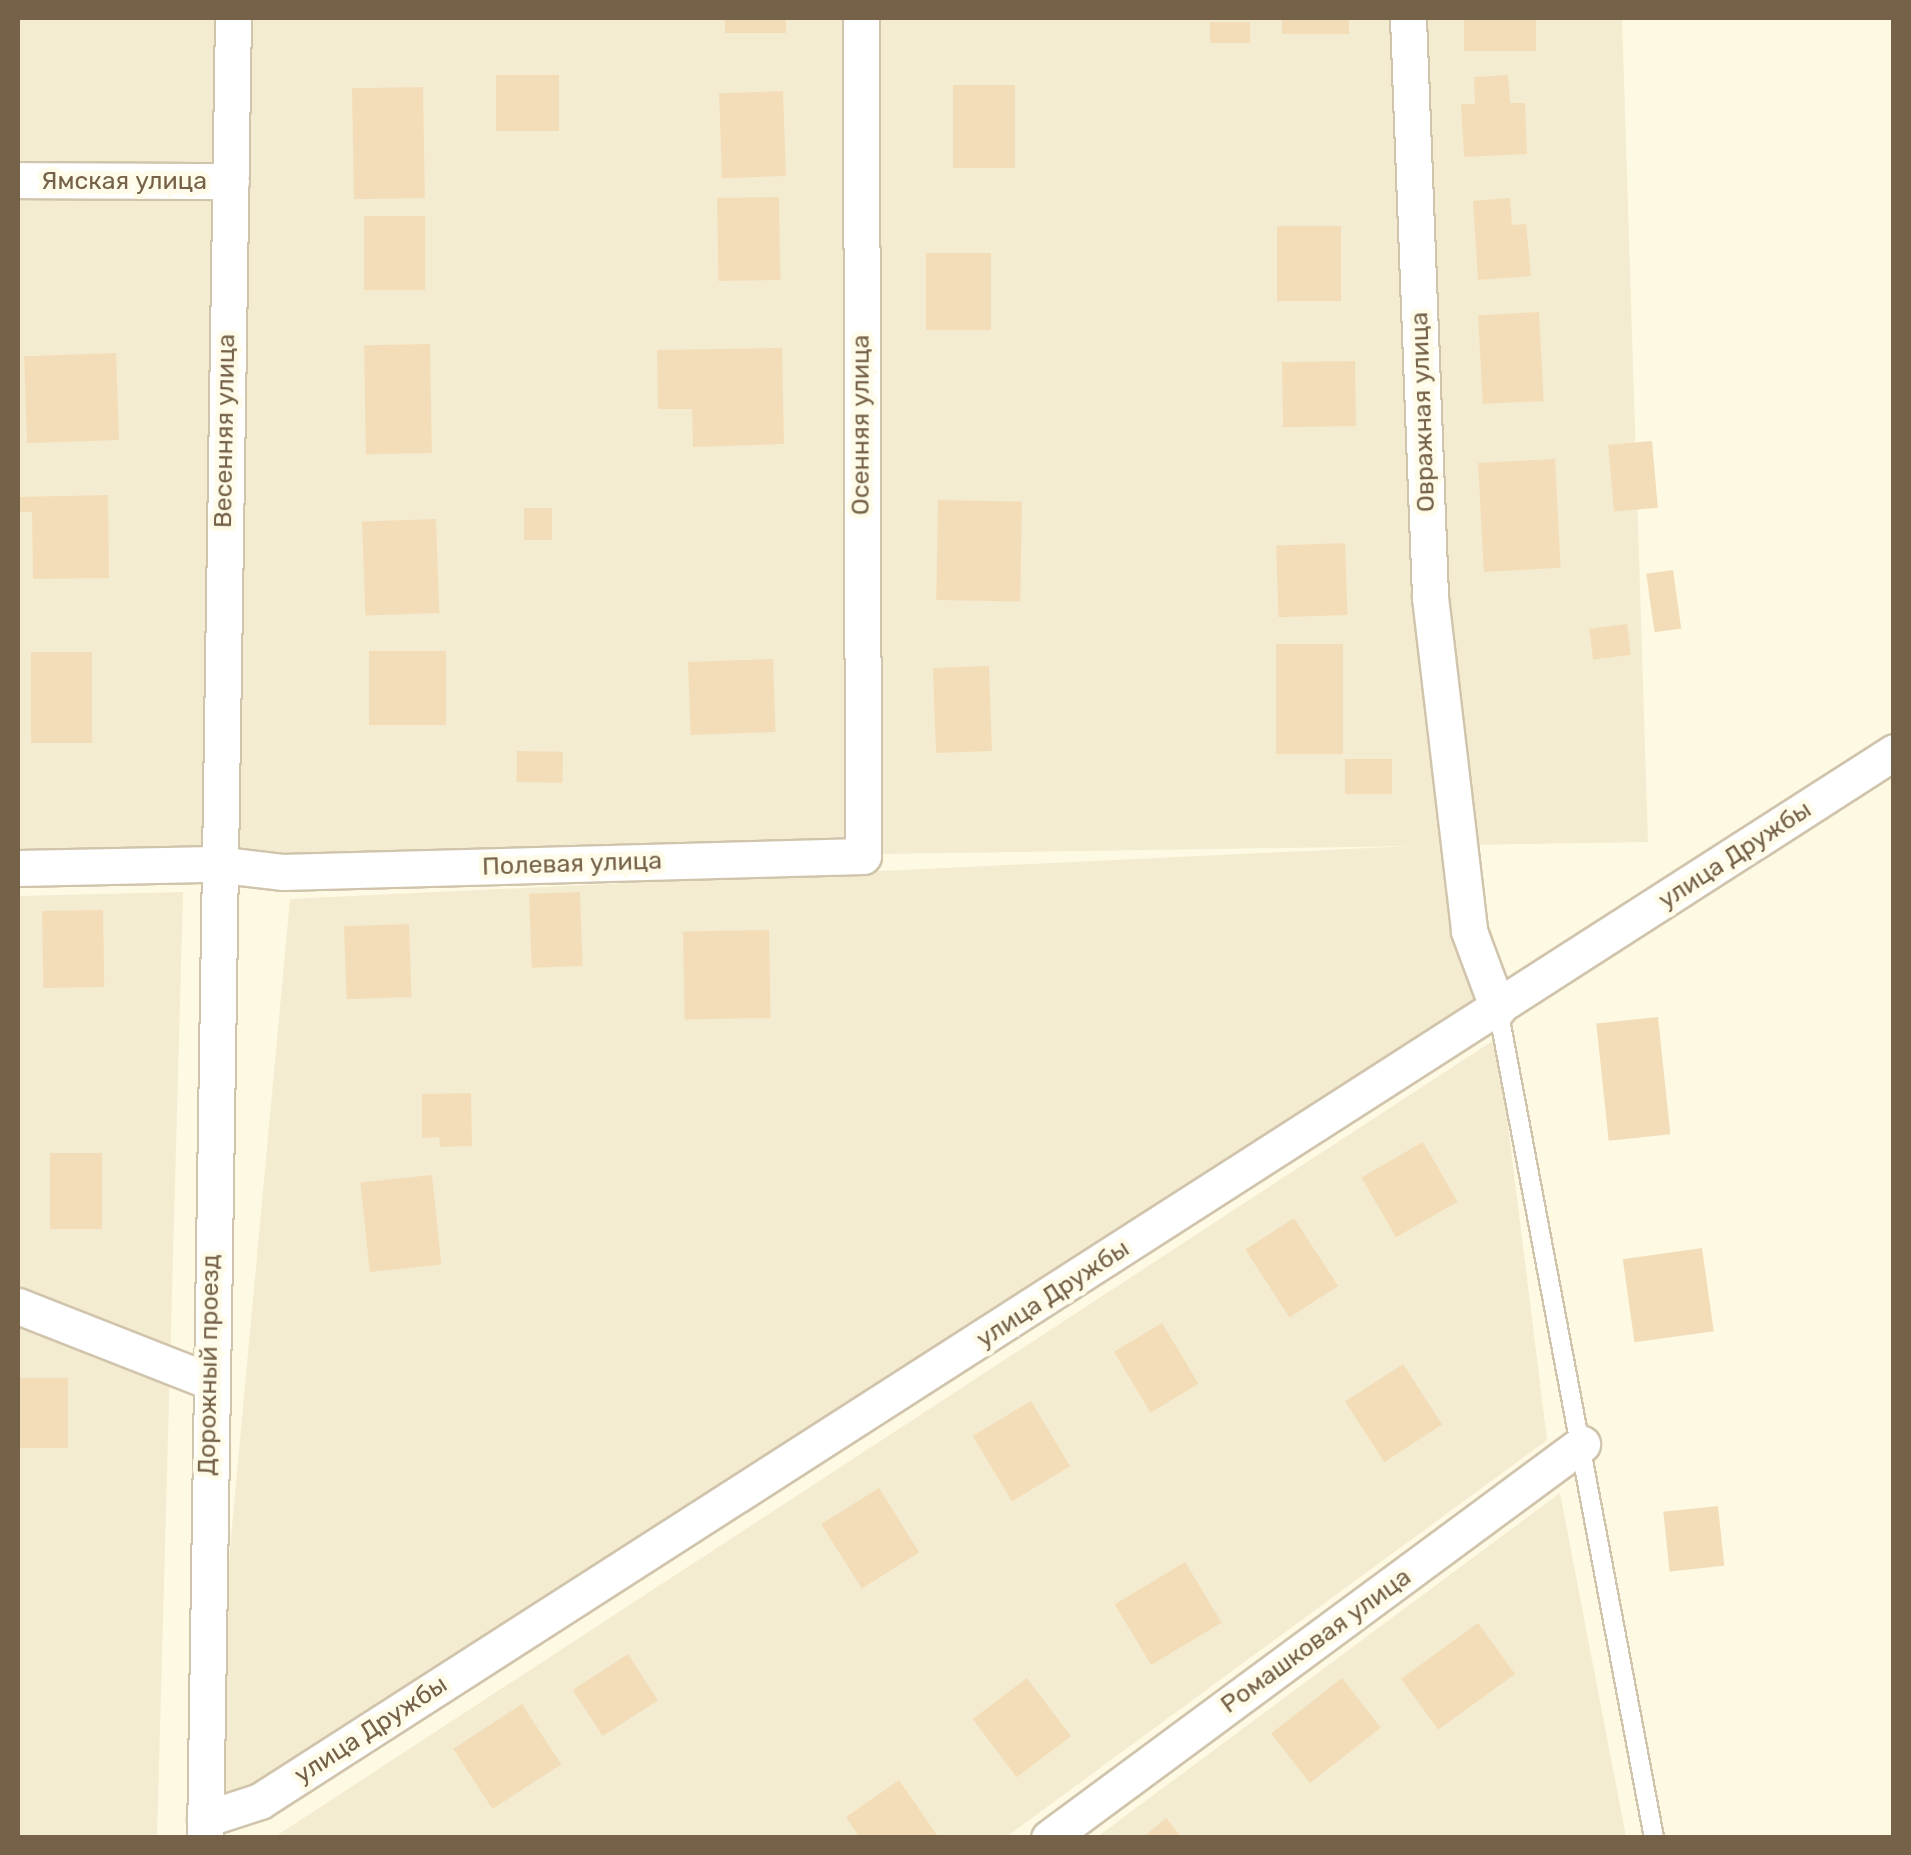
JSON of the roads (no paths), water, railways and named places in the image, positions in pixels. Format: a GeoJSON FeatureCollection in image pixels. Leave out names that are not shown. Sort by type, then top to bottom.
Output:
{"type":"FeatureCollection","features":[{"type":"Feature","properties":{"kind":"street","name":"Весенняя улица"},"geometry":{"type":"LineString","coordinates":[[215,868],[234,18]]}},
{"type":"Feature","properties":{"kind":"street","name":"Осенняя улица"},"geometry":{"type":"LineString","coordinates":[[860,18],[862,844]]}},
{"type":"Feature","properties":{"kind":"street","name":"Овражная улица"},"geometry":{"type":"LineString","coordinates":[[1408,18],[1430,596],[1469,931],[1498,1009]]}},
{"type":"Feature","properties":{"kind":"street","name":"Ямская улица"},"geometry":{"type":"LineString","coordinates":[[18,180],[231,181]]}},
{"type":"Feature","properties":{"kind":"street","name":"улица Дружбы"},"geometry":{"type":"LineString","coordinates":[[205,1828],[260,1801],[1894,752]]}},
{"type":"Feature","properties":{"kind":"street","name":"Полевая улица"},"geometry":{"type":"LineString","coordinates":[[215,868],[282,872],[862,844]]}},
{"type":"Feature","properties":{"kind":"street"},"geometry":{"type":"LineString","coordinates":[[18,868],[215,868]]}},
{"type":"Feature","properties":{"kind":"street","name":"Дорожный проезд"},"geometry":{"type":"LineString","coordinates":[[205,1828],[215,868]]}},
{"type":"Feature","properties":{"kind":"street"},"geometry":{"type":"LineString","coordinates":[[18,1306],[208,1381]]}},
{"type":"Feature","properties":{"kind":"street","name":"Ромашковая улица"},"geometry":{"type":"LineString","coordinates":[[1049,1838],[1582,1444]]}},
{"type":"Feature","properties":{"kind":"lane"},"geometry":{"type":"LineString","coordinates":[[1498,1009],[1654,1838]]}}]}
